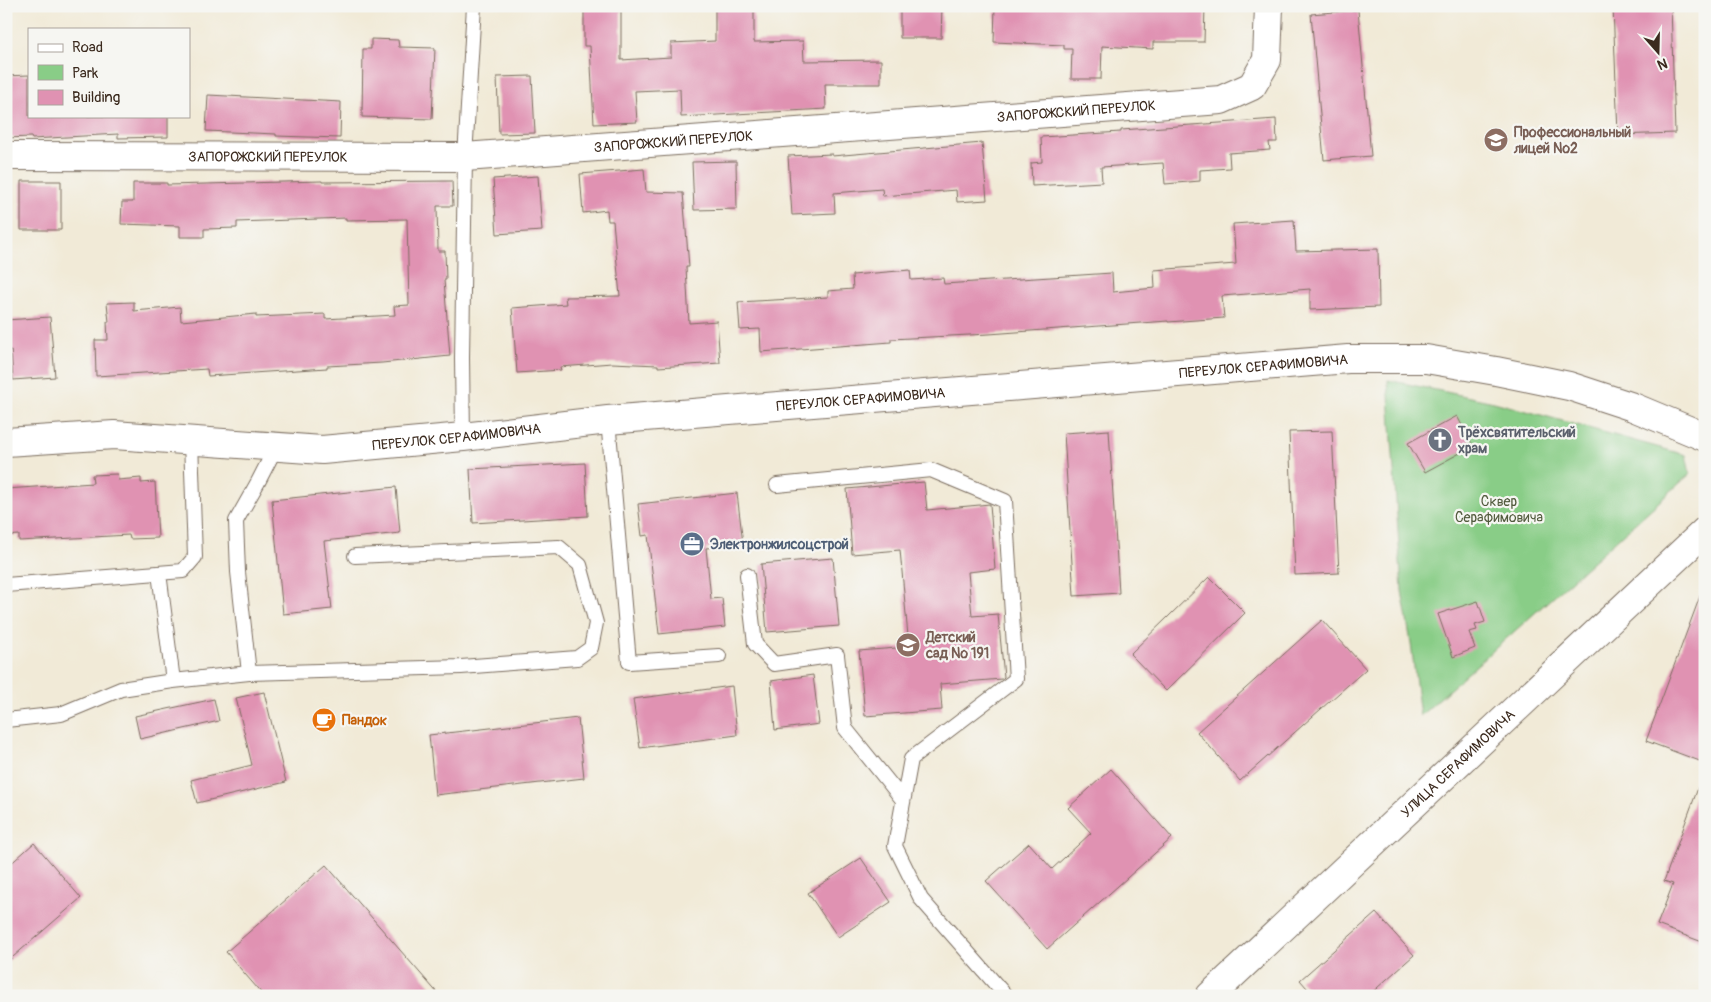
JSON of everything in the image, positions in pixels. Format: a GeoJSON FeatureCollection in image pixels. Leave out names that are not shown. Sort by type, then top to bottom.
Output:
{"type":"FeatureCollection","features":[{"type":"Feature","properties":{"kind":"street","name":"ЗАПОРОЖСКИЙ ПЕРЕУЛОК"},"geometry":{"type":"LineString","coordinates":[[6,156],[465,156],[1221,100],[1252,86],[1267,60],[1269,6]]}},
{"type":"Feature","properties":{"kind":"street","name":"ПЕРЕУЛОК СЕРАФИМОВИЧА"},"geometry":{"type":"LineString","coordinates":[[6,442],[114,435],[322,450],[463,437],[608,420],[1348,359],[1426,359],[1568,386],[1633,407],[1705,437]]}},
{"type":"Feature","properties":{"kind":"street","name":"УЛИЦА СЕРАФИМОВИЧА"},"geometry":{"type":"LineString","coordinates":[[1210,996],[1705,531]]}},
{"type":"Feature","properties":{"kind":"lane"},"geometry":{"type":"LineString","coordinates":[[463,437],[462,358],[465,156],[474,6]]}},
{"type":"Feature","properties":{"kind":"lane"},"geometry":{"type":"LineString","coordinates":[[608,420],[629,662],[719,656]]}},
{"type":"Feature","properties":{"kind":"lane"},"geometry":{"type":"LineString","coordinates":[[6,585],[183,571],[195,557],[191,441]]}},
{"type":"Feature","properties":{"kind":"lane"},"geometry":{"type":"LineString","coordinates":[[249,673],[238,572],[236,521],[276,447]]}},
{"type":"Feature","properties":{"kind":"lane"},"geometry":{"type":"LineString","coordinates":[[777,485],[931,470],[1005,500],[1016,679],[911,759],[895,846],[921,899],[1006,996]]}},
{"type":"Feature","properties":{"kind":"lane"},"geometry":{"type":"LineString","coordinates":[[6,720],[61,714],[121,688],[173,681],[249,673],[461,667],[577,658],[592,648],[596,624],[580,565],[559,547],[355,556]]}},
{"type":"Feature","properties":{"kind":"lane"},"geometry":{"type":"LineString","coordinates":[[159,573],[173,681]]}},
{"type":"Feature","properties":{"kind":"lane"},"geometry":{"type":"LineString","coordinates":[[748,575],[755,644],[774,664],[837,655],[845,728],[903,800]]}},
{"type":"Feature","properties":{"kind":"green space","name":"Сквер Серафимовича"},"geometry":{"type":"Polygon","coordinates":[[[1388,380],[1494,402],[1686,455],[1690,474],[1420,716],[1402,591],[1388,380]]]}},
{"type":"Feature","properties":{"kind":"building"},"geometry":{"type":"Polygon","coordinates":[[[584,6],[621,6],[621,60],[671,57],[671,43],[715,41],[715,6],[754,6],[754,42],[803,41],[804,61],[881,60],[881,84],[825,84],[826,109],[681,117],[680,89],[635,91],[637,122],[594,124],[590,46],[584,46],[584,6]]]}},
{"type":"Feature","properties":{"kind":"building"},"geometry":{"type":"Polygon","coordinates":[[[900,6],[942,6],[941,38],[900,38],[900,6]]]}},
{"type":"Feature","properties":{"kind":"building"},"geometry":{"type":"Polygon","coordinates":[[[995,6],[1205,6],[1204,42],[1153,42],[1153,49],[1102,46],[1101,79],[1071,79],[1072,49],[1064,49],[1064,45],[994,42],[995,6]]]}},
{"type":"Feature","properties":{"kind":"building"},"geometry":{"type":"Polygon","coordinates":[[[1613,6],[1671,6],[1675,133],[1618,135],[1613,6]]]}},
{"type":"Feature","properties":{"kind":"building"},"geometry":{"type":"Polygon","coordinates":[[[1358,10],[1371,156],[1324,160],[1311,14],[1358,10]]]}},
{"type":"Feature","properties":{"kind":"building"},"geometry":{"type":"Polygon","coordinates":[[[371,39],[398,40],[399,47],[435,48],[432,119],[362,117],[363,49],[371,49],[371,39]]]}},
{"type":"Feature","properties":{"kind":"building"},"geometry":{"type":"Polygon","coordinates":[[[28,75],[28,118],[168,118],[168,137],[118,138],[118,134],[32,139],[31,137],[6,138],[6,76],[28,75]]]}},
{"type":"Feature","properties":{"kind":"building"},"geometry":{"type":"Polygon","coordinates":[[[532,76],[535,133],[499,134],[497,77],[532,76]]]}},
{"type":"Feature","properties":{"kind":"building"},"geometry":{"type":"Polygon","coordinates":[[[208,95],[341,102],[340,138],[206,131],[208,95]]]}},
{"type":"Feature","properties":{"kind":"building"},"geometry":{"type":"Polygon","coordinates":[[[1276,119],[1277,142],[1269,142],[1270,150],[1229,153],[1230,168],[1200,170],[1200,181],[1165,184],[1163,163],[1101,167],[1102,182],[1032,186],[1031,163],[1042,162],[1041,137],[1276,119]]]}},
{"type":"Feature","properties":{"kind":"building"},"geometry":{"type":"Polygon","coordinates":[[[982,143],[987,200],[957,202],[956,190],[883,196],[882,189],[834,193],[835,213],[792,215],[788,156],[832,154],[832,156],[982,143]]]}},
{"type":"Feature","properties":{"kind":"building"},"geometry":{"type":"Polygon","coordinates":[[[736,161],[737,209],[694,210],[692,162],[736,161]]]}},
{"type":"Feature","properties":{"kind":"building"},"geometry":{"type":"Polygon","coordinates":[[[644,169],[646,192],[683,193],[689,267],[686,267],[689,323],[717,321],[720,363],[658,367],[658,365],[612,363],[560,367],[561,370],[517,373],[512,308],[566,304],[565,297],[620,296],[613,221],[608,221],[607,210],[583,213],[580,174],[644,169]]]}},
{"type":"Feature","properties":{"kind":"building"},"geometry":{"type":"Polygon","coordinates":[[[538,176],[542,231],[497,234],[493,179],[538,176]]]}},
{"type":"Feature","properties":{"kind":"building"},"geometry":{"type":"Polygon","coordinates":[[[21,181],[61,181],[61,230],[21,230],[21,181]]]}},
{"type":"Feature","properties":{"kind":"building"},"geometry":{"type":"Polygon","coordinates":[[[322,181],[452,181],[453,206],[437,206],[438,251],[445,251],[446,280],[444,280],[450,356],[327,366],[327,368],[208,376],[207,369],[96,376],[95,340],[108,340],[107,303],[134,302],[134,311],[180,307],[181,321],[256,314],[256,317],[325,314],[325,319],[395,315],[394,306],[409,305],[407,219],[346,220],[346,218],[237,222],[237,228],[204,229],[204,237],[180,237],[180,226],[121,224],[122,202],[133,202],[133,183],[167,183],[167,185],[322,181]]]}},
{"type":"Feature","properties":{"kind":"building"},"geometry":{"type":"Polygon","coordinates":[[[1294,220],[1296,251],[1378,249],[1379,307],[1310,310],[1310,289],[1222,296],[1224,318],[891,339],[891,342],[761,352],[760,329],[740,330],[738,302],[828,297],[828,291],[853,289],[852,275],[910,270],[911,280],[943,278],[944,284],[1112,273],[1113,292],[1155,288],[1154,270],[1236,264],[1233,224],[1294,220]]]}},
{"type":"Feature","properties":{"kind":"building"},"geometry":{"type":"Polygon","coordinates":[[[50,317],[55,377],[13,380],[11,350],[6,351],[6,320],[50,317]]]}},
{"type":"Feature","properties":{"kind":"building"},"geometry":{"type":"Polygon","coordinates":[[[1457,416],[1473,446],[1425,472],[1408,443],[1457,416]]]}},
{"type":"Feature","properties":{"kind":"building"},"geometry":{"type":"Polygon","coordinates":[[[1109,430],[1119,593],[1074,596],[1064,433],[1109,430]]]}},
{"type":"Feature","properties":{"kind":"building"},"geometry":{"type":"Polygon","coordinates":[[[1332,431],[1339,573],[1295,575],[1289,432],[1332,431]]]}},
{"type":"Feature","properties":{"kind":"building"},"geometry":{"type":"Polygon","coordinates":[[[585,463],[588,516],[473,523],[470,469],[585,463]]]}},
{"type":"Feature","properties":{"kind":"building"},"geometry":{"type":"Polygon","coordinates":[[[117,474],[118,480],[141,478],[141,483],[155,482],[158,538],[130,539],[129,535],[19,541],[19,535],[6,536],[6,489],[93,483],[92,475],[117,474]]]}},
{"type":"Feature","properties":{"kind":"building"},"geometry":{"type":"Polygon","coordinates":[[[924,482],[927,510],[990,504],[995,569],[968,572],[972,616],[998,614],[1004,677],[1002,679],[940,684],[942,710],[865,716],[859,651],[909,647],[900,550],[852,554],[847,489],[924,482]]]}},
{"type":"Feature","properties":{"kind":"building"},"geometry":{"type":"Polygon","coordinates":[[[396,487],[400,533],[324,541],[332,609],[283,614],[272,500],[396,487]]]}},
{"type":"Feature","properties":{"kind":"building"},"geometry":{"type":"Polygon","coordinates":[[[737,493],[743,544],[706,548],[711,599],[722,598],[725,627],[659,634],[648,535],[642,536],[638,504],[737,493]]]}},
{"type":"Feature","properties":{"kind":"building"},"geometry":{"type":"Polygon","coordinates":[[[833,558],[839,626],[767,632],[761,564],[833,558]]]}},
{"type":"Feature","properties":{"kind":"building"},"geometry":{"type":"Polygon","coordinates":[[[1209,577],[1245,613],[1166,691],[1130,654],[1209,577]]]}},
{"type":"Feature","properties":{"kind":"building"},"geometry":{"type":"Polygon","coordinates":[[[1702,591],[1705,591],[1705,763],[1646,741],[1702,591]]]}},
{"type":"Feature","properties":{"kind":"building"},"geometry":{"type":"Polygon","coordinates":[[[1478,601],[1485,622],[1475,625],[1477,630],[1469,632],[1475,648],[1453,657],[1438,614],[1478,601]]]}},
{"type":"Feature","properties":{"kind":"building"},"geometry":{"type":"Polygon","coordinates":[[[1322,620],[1366,669],[1240,781],[1197,732],[1322,620]]]}},
{"type":"Feature","properties":{"kind":"building"},"geometry":{"type":"Polygon","coordinates":[[[813,675],[819,724],[775,730],[771,681],[813,675]]]}},
{"type":"Feature","properties":{"kind":"building"},"geometry":{"type":"Polygon","coordinates":[[[732,686],[737,735],[640,748],[633,699],[732,686]]]}},
{"type":"Feature","properties":{"kind":"building"},"geometry":{"type":"Polygon","coordinates":[[[264,692],[286,782],[197,803],[191,780],[252,765],[236,698],[264,692]]]}},
{"type":"Feature","properties":{"kind":"building"},"geometry":{"type":"Polygon","coordinates":[[[214,699],[219,721],[140,739],[135,716],[214,699]]]}},
{"type":"Feature","properties":{"kind":"building"},"geometry":{"type":"Polygon","coordinates":[[[578,718],[584,778],[435,795],[429,735],[578,718]]]}},
{"type":"Feature","properties":{"kind":"building"},"geometry":{"type":"Polygon","coordinates":[[[1111,769],[1172,838],[1047,949],[986,881],[1029,843],[1052,869],[1091,833],[1068,808],[1111,769]]]}},
{"type":"Feature","properties":{"kind":"building"},"geometry":{"type":"Polygon","coordinates":[[[1702,777],[1705,777],[1705,943],[1657,925],[1673,884],[1664,881],[1702,777]]]}},
{"type":"Feature","properties":{"kind":"building"},"geometry":{"type":"Polygon","coordinates":[[[34,843],[81,898],[6,963],[6,868],[34,843]]]}},
{"type":"Feature","properties":{"kind":"building"},"geometry":{"type":"Polygon","coordinates":[[[861,858],[891,902],[838,937],[808,893],[861,858]]]}},
{"type":"Feature","properties":{"kind":"building"},"geometry":{"type":"Polygon","coordinates":[[[326,865],[440,996],[264,996],[226,952],[326,865]]]}},
{"type":"Feature","properties":{"kind":"building"},"geometry":{"type":"Polygon","coordinates":[[[1376,913],[1414,955],[1368,996],[1314,996],[1300,980],[1376,913]]]}},
{"type":"Feature","properties":{"kind":"place","name":"Профессиональный лицей №2"},"geometry":{"type":"Point","coordinates":[1496,140]}},
{"type":"Feature","properties":{"kind":"place","name":"Трёхсвятительский храм"},"geometry":{"type":"Point","coordinates":[1440,440]}},
{"type":"Feature","properties":{"kind":"place","name":"Электронжилсоцстрой"},"geometry":{"type":"Point","coordinates":[692,544]}},
{"type":"Feature","properties":{"kind":"place","name":"Детский сад № 191"},"geometry":{"type":"Point","coordinates":[908,645]}},
{"type":"Feature","properties":{"kind":"place","name":"Пандок"},"geometry":{"type":"Point","coordinates":[324,720]}}]}
